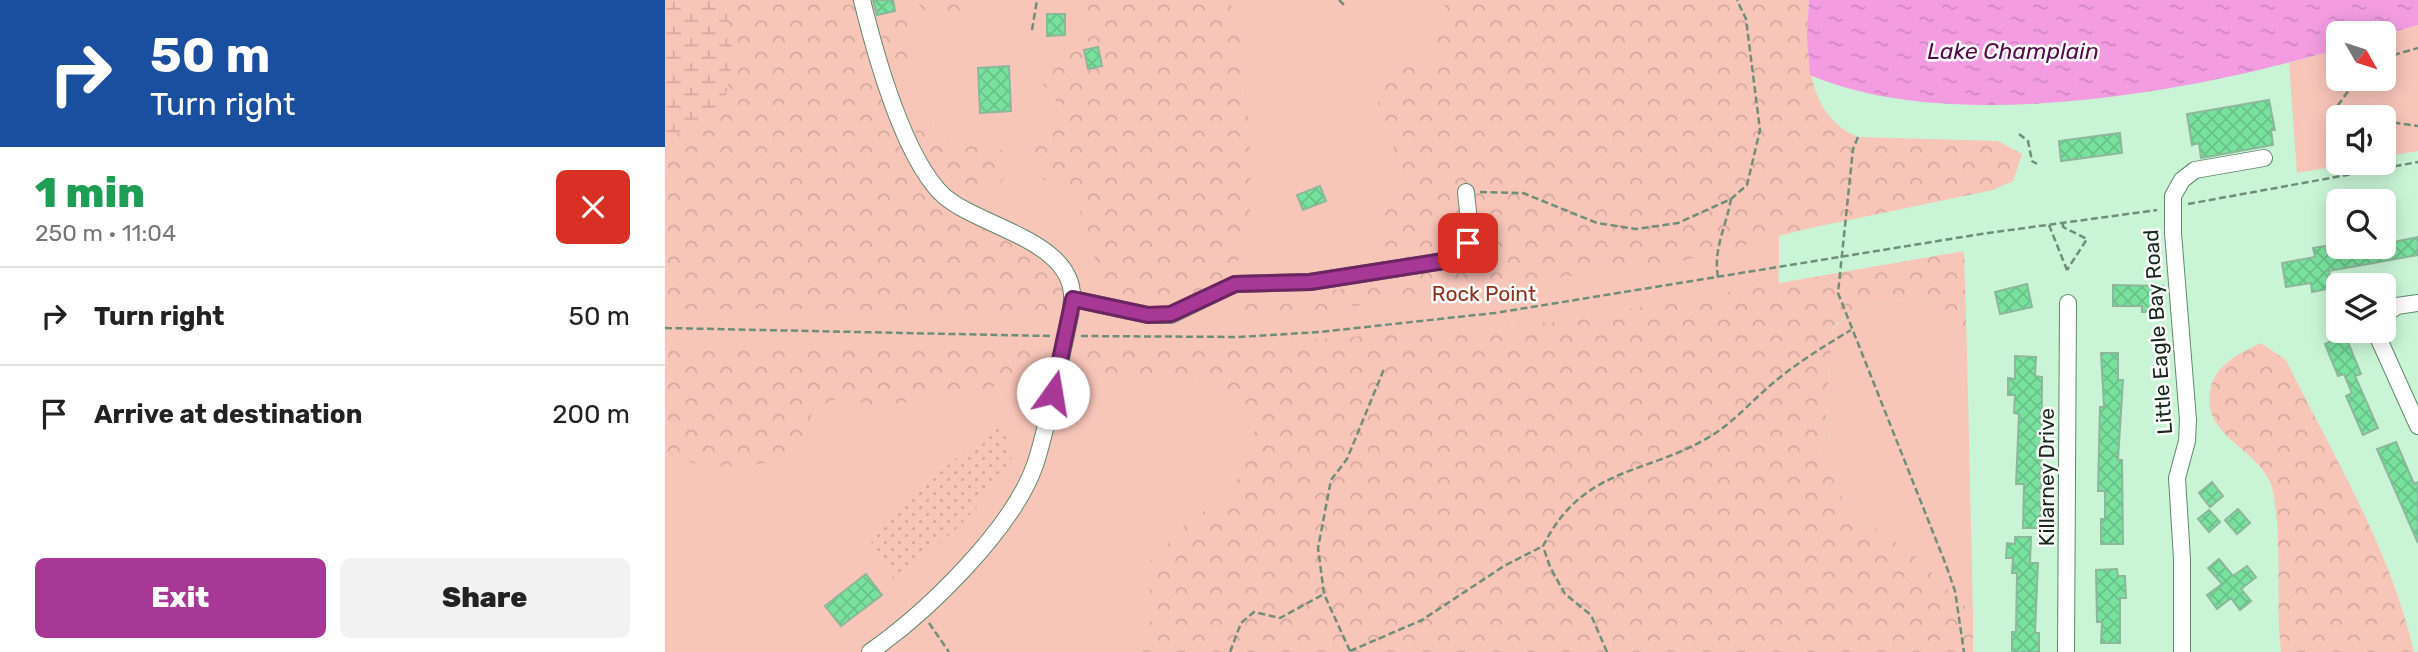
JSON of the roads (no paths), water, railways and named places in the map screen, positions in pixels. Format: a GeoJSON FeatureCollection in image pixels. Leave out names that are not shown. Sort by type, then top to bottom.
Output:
{"type":"FeatureCollection","features":[{"type":"Feature","properties":{"kind":"street"},"geometry":{"type":"LineString","coordinates":[[862,0],[900,118],[928,177],[945,196],[966,210],[1053,255],[1063,270],[1072,305],[1035,465],[1019,497],[978,552],[920,610],[870,652]]}},
{"type":"Feature","properties":{"kind":"street","name":"Little Eagle Bay Road"},"geometry":{"type":"LineString","coordinates":[[2182,652],[2182,559],[2177,478],[2187,441],[2188,420],[2173,233],[2173,196],[2182,180],[2195,170],[2264,158]]}},
{"type":"Feature","properties":{"kind":"street"},"geometry":{"type":"LineString","coordinates":[[1072,305],[1148,315],[1171,314],[1235,284],[1310,282],[1450,260],[1463,251],[1468,243],[1467,192]]}},
{"type":"Feature","properties":{"kind":"street","name":"Killarney Drive"},"geometry":{"type":"LineString","coordinates":[[2066,652],[2068,303]]}},
{"type":"Feature","properties":{"kind":"street"},"geometry":{"type":"LineString","coordinates":[[2396,307],[2418,303]]}},
{"type":"Feature","properties":{"kind":"street"},"geometry":{"type":"LineString","coordinates":[[2383,343],[2418,426]]}},
{"type":"Feature","properties":{"kind":"water","name":"Lake Champlain"},"geometry":{"type":"Polygon","coordinates":[[[1809,0],[2418,0],[2418,25],[2396,31],[2396,21],[2326,21],[2326,52],[2214,80],[2073,101],[2001,105],[1932,103],[1868,93],[1810,75],[1807,36],[1809,0]]]}},
{"type":"Feature","properties":{"kind":"park label","name":"Rock Point"},"geometry":{"type":"Point","coordinates":[1484,294]}}]}
